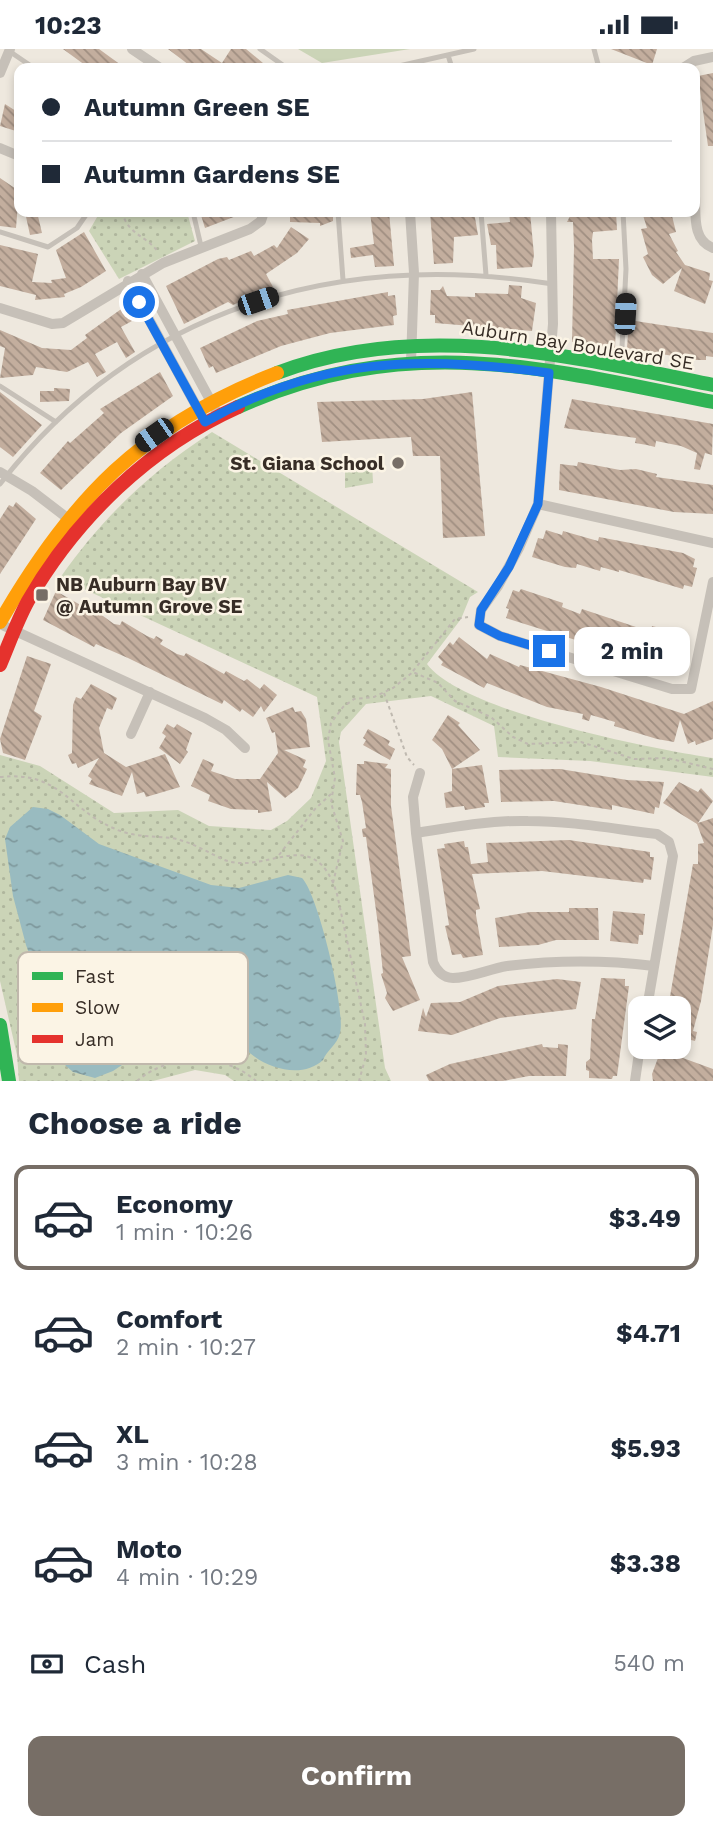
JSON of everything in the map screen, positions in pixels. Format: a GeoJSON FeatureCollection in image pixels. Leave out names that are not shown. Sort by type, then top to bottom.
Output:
{"type":"FeatureCollection","features":[{"type":"Feature","properties":{"kind":"street"},"geometry":{"type":"LineString","coordinates":[[132,49],[153,63]]}},
{"type":"Feature","properties":{"kind":"street"},"geometry":{"type":"LineString","coordinates":[[0,73],[9,50]]}},
{"type":"Feature","properties":{"kind":"street"},"geometry":{"type":"LineString","coordinates":[[691,63],[713,57]]}},
{"type":"Feature","properties":{"kind":"street"},"geometry":{"type":"LineString","coordinates":[[0,308],[52,324],[63,323],[128,281],[201,246],[250,229],[262,217]]}},
{"type":"Feature","properties":{"kind":"street"},"geometry":{"type":"LineString","coordinates":[[410,217],[414,272],[411,362]]}},
{"type":"Feature","properties":{"kind":"street"},"geometry":{"type":"LineString","coordinates":[[551,217],[554,284],[551,356],[538,504],[509,567],[481,610],[479,625],[500,636],[672,689],[691,689],[713,582]]}},
{"type":"Feature","properties":{"kind":"street"},"geometry":{"type":"LineString","coordinates":[[696,217],[697,230],[703,242],[713,248]]}},
{"type":"Feature","properties":{"kind":"street"},"geometry":{"type":"LineString","coordinates":[[142,274],[219,414]]}},
{"type":"Feature","properties":{"kind":"street"},"geometry":{"type":"LineString","coordinates":[[128,281],[205,422]]}},
{"type":"Feature","properties":{"kind":"street","name":"Auburn Bay Boulevard SE"},"geometry":{"type":"LineString","coordinates":[[0,623],[34,560],[66,517],[125,457],[197,407],[260,377],[321,358],[413,345],[486,347],[713,385]]}},
{"type":"Feature","properties":{"kind":"street","name":"Auburn Bay Boulevard SE"},"geometry":{"type":"LineString","coordinates":[[0,664],[14,630],[45,574],[79,527],[133,472],[219,414],[307,379],[356,368],[411,362],[474,363],[549,373],[713,402]]}},
{"type":"Feature","properties":{"kind":"street"},"geometry":{"type":"LineString","coordinates":[[2,477],[79,527]]}},
{"type":"Feature","properties":{"kind":"street"},"geometry":{"type":"LineString","coordinates":[[538,504],[713,543]]}},
{"type":"Feature","properties":{"kind":"street"},"geometry":{"type":"LineString","coordinates":[[0,623],[213,722],[245,748]]}},
{"type":"Feature","properties":{"kind":"street"},"geometry":{"type":"LineString","coordinates":[[131,734],[150,692]]}},
{"type":"Feature","properties":{"kind":"street"},"geometry":{"type":"LineString","coordinates":[[420,773],[413,797],[416,833],[433,962],[441,973],[453,978],[503,967],[552,961],[588,960],[654,966]]}},
{"type":"Feature","properties":{"kind":"street"},"geometry":{"type":"LineString","coordinates":[[416,833],[471,824],[527,820],[657,834],[664,838],[673,856],[649,996]]}},
{"type":"Feature","properties":{"kind":"street"},"geometry":{"type":"LineString","coordinates":[[0,1025],[9,1081]]}},
{"type":"Feature","properties":{"kind":"street"},"geometry":{"type":"LineString","coordinates":[[635,1081],[638,1059]]}},
{"type":"Feature","properties":{"kind":"lane"},"geometry":{"type":"LineString","coordinates":[[260,49],[280,63]]}},
{"type":"Feature","properties":{"kind":"lane"},"geometry":{"type":"LineString","coordinates":[[412,63],[474,49]]}},
{"type":"Feature","properties":{"kind":"lane"},"geometry":{"type":"LineString","coordinates":[[9,50],[27,63]]}},
{"type":"Feature","properties":{"kind":"lane"},"geometry":{"type":"LineString","coordinates":[[448,55],[450,63]]}},
{"type":"Feature","properties":{"kind":"lane"},"geometry":{"type":"LineString","coordinates":[[0,232],[48,247],[77,228],[85,217]]}},
{"type":"Feature","properties":{"kind":"lane"},"geometry":{"type":"LineString","coordinates":[[194,217],[201,246]]}},
{"type":"Feature","properties":{"kind":"lane"},"geometry":{"type":"LineString","coordinates":[[338,217],[343,280]]}},
{"type":"Feature","properties":{"kind":"lane"},"geometry":{"type":"LineString","coordinates":[[481,217],[486,275]]}},
{"type":"Feature","properties":{"kind":"lane"},"geometry":{"type":"LineString","coordinates":[[621,368],[626,269],[623,217]]}},
{"type":"Feature","properties":{"kind":"lane"},"geometry":{"type":"LineString","coordinates":[[2,477],[56,422],[113,376],[162,344],[220,315],[277,295],[343,280],[414,272],[486,275],[554,284]]}},
{"type":"Feature","properties":{"kind":"lane"},"geometry":{"type":"LineString","coordinates":[[0,386],[56,422]]}},
{"type":"Feature","properties":{"kind":"path"},"geometry":{"type":"LineString","coordinates":[[124,217],[130,230],[152,243],[163,263]]}},
{"type":"Feature","properties":{"kind":"path"},"geometry":{"type":"LineString","coordinates":[[333,883],[343,841],[331,803],[335,778],[328,740],[331,723],[343,707],[354,699],[384,692],[413,672],[455,619],[465,615],[479,625]]}},
{"type":"Feature","properties":{"kind":"path"},"geometry":{"type":"LineString","coordinates":[[413,672],[438,683],[455,701],[491,717],[513,737],[528,744],[581,742],[634,759],[667,758],[713,769]]}},
{"type":"Feature","properties":{"kind":"path"},"geometry":{"type":"LineString","coordinates":[[384,692],[407,757],[420,773]]}},
{"type":"Feature","properties":{"kind":"path"},"geometry":{"type":"LineString","coordinates":[[0,777],[23,776],[52,784],[97,820],[131,835],[189,842],[240,865],[279,856],[306,856],[320,863],[333,883],[365,1024],[367,1041],[360,1080]]}},
{"type":"Feature","properties":{"kind":"path"},"geometry":{"type":"LineString","coordinates":[[279,856],[314,809],[332,793]]}},
{"type":"Feature","properties":{"kind":"path"},"geometry":{"type":"LineString","coordinates":[[137,1081],[155,1067],[174,1064]]}},
{"type":"Feature","properties":{"kind":"path"},"geometry":{"type":"LineString","coordinates":[[226,1064],[233,1065],[256,1081]]}},
{"type":"Feature","properties":{"kind":"green space"},"geometry":{"type":"Polygon","coordinates":[[[298,49],[410,49],[322,63],[298,49]]]}},
{"type":"Feature","properties":{"kind":"green space"},"geometry":{"type":"Polygon","coordinates":[[[97,217],[188,217],[195,241],[119,279],[89,231],[97,217]]]}},
{"type":"Feature","properties":{"kind":"green space"},"geometry":{"type":"Polygon","coordinates":[[[212,432],[478,592],[470,597],[461,619],[427,664],[447,681],[478,698],[561,726],[713,758],[713,777],[590,761],[498,757],[494,726],[431,696],[366,704],[341,732],[339,742],[385,1068],[391,1081],[234,1081],[225,1075],[195,1070],[153,1081],[19,1081],[17,1055],[0,981],[0,755],[40,766],[114,813],[178,810],[209,826],[271,830],[287,821],[311,798],[326,761],[317,697],[60,578],[93,535],[128,497],[189,447],[212,432]]]}},
{"type":"Feature","properties":{"kind":"green space"},"geometry":{"type":"Polygon","coordinates":[[[372,462],[373,483],[345,488],[345,463],[372,462]]]}},
{"type":"Feature","properties":{"kind":"water"},"geometry":{"type":"Polygon","coordinates":[[[33,807],[48,809],[99,844],[211,885],[239,888],[288,875],[302,878],[316,906],[335,979],[341,1021],[337,1041],[323,1060],[303,1070],[266,1064],[248,1051],[248,952],[29,952],[13,896],[5,839],[10,827],[33,807]]]}},
{"type":"Feature","properties":{"kind":"water"},"geometry":{"type":"Polygon","coordinates":[[[124,1064],[95,1078],[73,1072],[65,1065],[124,1064]]]}},
{"type":"Feature","properties":{"kind":"building"},"geometry":{"type":"Polygon","coordinates":[[[63,49],[99,49],[118,63],[82,63],[63,49]]]}},
{"type":"Feature","properties":{"kind":"building"},"geometry":{"type":"Polygon","coordinates":[[[168,49],[201,49],[222,63],[186,63],[168,49]]]}},
{"type":"Feature","properties":{"kind":"building"},"geometry":{"type":"Polygon","coordinates":[[[231,49],[246,49],[263,63],[222,63],[231,49]]]}},
{"type":"Feature","properties":{"kind":"building"},"geometry":{"type":"Polygon","coordinates":[[[611,49],[657,49],[653,63],[611,49]]]}},
{"type":"Feature","properties":{"kind":"building"},"geometry":{"type":"Polygon","coordinates":[[[713,73],[713,146],[708,146],[700,76],[713,73]]]}},
{"type":"Feature","properties":{"kind":"building"},"geometry":{"type":"Polygon","coordinates":[[[5,104],[14,110],[14,130],[0,126],[5,104]]]}},
{"type":"Feature","properties":{"kind":"building"},"geometry":{"type":"Polygon","coordinates":[[[0,178],[14,188],[14,217],[17,217],[16,228],[0,226],[0,178]]]}},
{"type":"Feature","properties":{"kind":"building"},"geometry":{"type":"Polygon","coordinates":[[[26,217],[38,217],[42,233],[30,235],[26,217]]]}},
{"type":"Feature","properties":{"kind":"building"},"geometry":{"type":"Polygon","coordinates":[[[202,217],[234,217],[205,228],[202,217]]]}},
{"type":"Feature","properties":{"kind":"building"},"geometry":{"type":"Polygon","coordinates":[[[290,217],[333,217],[333,221],[320,226],[320,223],[290,222],[290,217]]]}},
{"type":"Feature","properties":{"kind":"building"},"geometry":{"type":"Polygon","coordinates":[[[371,217],[389,217],[394,266],[375,267],[373,255],[351,258],[350,248],[374,244],[371,217]]]}},
{"type":"Feature","properties":{"kind":"building"},"geometry":{"type":"Polygon","coordinates":[[[430,217],[475,217],[478,235],[454,237],[453,263],[434,264],[430,217]]]}},
{"type":"Feature","properties":{"kind":"building"},"geometry":{"type":"Polygon","coordinates":[[[510,217],[530,217],[534,255],[532,267],[497,269],[496,245],[491,245],[487,224],[510,222],[510,217]]]}},
{"type":"Feature","properties":{"kind":"building"},"geometry":{"type":"Polygon","coordinates":[[[570,217],[616,217],[617,230],[593,232],[592,240],[593,259],[619,259],[615,348],[572,342],[573,222],[567,222],[570,217]]]}},
{"type":"Feature","properties":{"kind":"building"},"geometry":{"type":"Polygon","coordinates":[[[644,217],[672,217],[676,232],[669,234],[678,251],[676,252],[685,265],[710,273],[709,280],[713,281],[705,304],[674,291],[682,268],[663,284],[652,275],[643,257],[648,254],[641,229],[647,228],[644,217]]]}},
{"type":"Feature","properties":{"kind":"building"},"geometry":{"type":"Polygon","coordinates":[[[291,227],[309,239],[297,253],[266,274],[273,287],[233,305],[228,302],[184,324],[166,286],[218,259],[227,257],[229,260],[251,251],[254,256],[274,245],[277,248],[291,227]]]}},
{"type":"Feature","properties":{"kind":"building"},"geometry":{"type":"Polygon","coordinates":[[[84,232],[106,271],[64,294],[65,297],[35,300],[36,295],[0,286],[0,245],[38,254],[32,282],[52,283],[51,280],[66,278],[56,250],[84,232]]]}},
{"type":"Feature","properties":{"kind":"building"},"geometry":{"type":"Polygon","coordinates":[[[509,285],[522,286],[521,298],[536,303],[532,331],[435,323],[435,315],[430,315],[431,290],[440,290],[443,286],[447,296],[475,297],[475,293],[508,294],[509,285]]]}},
{"type":"Feature","properties":{"kind":"building"},"geometry":{"type":"Polygon","coordinates":[[[388,292],[388,296],[395,295],[397,315],[393,316],[394,325],[330,333],[281,346],[216,373],[213,366],[209,368],[200,348],[257,321],[288,314],[287,310],[388,292]]]}},
{"type":"Feature","properties":{"kind":"building"},"geometry":{"type":"Polygon","coordinates":[[[124,307],[132,321],[121,327],[135,352],[126,358],[117,342],[95,354],[106,372],[97,377],[88,362],[67,372],[36,367],[33,375],[0,378],[5,348],[0,346],[0,330],[42,348],[71,350],[87,338],[85,335],[124,307]]]}},
{"type":"Feature","properties":{"kind":"building"},"geometry":{"type":"Polygon","coordinates":[[[629,320],[713,333],[713,357],[706,356],[706,360],[696,360],[627,348],[629,320]]]}},
{"type":"Feature","properties":{"kind":"building"},"geometry":{"type":"Polygon","coordinates":[[[160,372],[173,396],[121,433],[61,490],[40,473],[68,441],[70,443],[104,413],[100,409],[160,372]]]}},
{"type":"Feature","properties":{"kind":"building"},"geometry":{"type":"Polygon","coordinates":[[[54,388],[70,389],[69,401],[40,402],[40,391],[54,391],[54,388]]]}},
{"type":"Feature","properties":{"kind":"building"},"geometry":{"type":"Polygon","coordinates":[[[0,392],[42,425],[13,457],[0,447],[0,392]]]}},
{"type":"Feature","properties":{"kind":"building"},"geometry":{"type":"Polygon","coordinates":[[[472,392],[485,536],[443,538],[440,456],[413,456],[411,437],[322,442],[317,402],[423,399],[472,392]]]}},
{"type":"Feature","properties":{"kind":"building"},"geometry":{"type":"Polygon","coordinates":[[[572,399],[713,424],[712,455],[705,453],[700,470],[694,469],[697,453],[681,446],[656,441],[655,447],[635,443],[636,438],[564,428],[572,399]]]}},
{"type":"Feature","properties":{"kind":"building"},"geometry":{"type":"Polygon","coordinates":[[[578,462],[620,470],[636,469],[657,474],[656,477],[713,485],[713,514],[674,512],[559,490],[560,464],[577,466],[578,462]]]}},
{"type":"Feature","properties":{"kind":"building"},"geometry":{"type":"Polygon","coordinates":[[[16,502],[36,519],[0,574],[0,519],[9,505],[13,507],[16,502]]]}},
{"type":"Feature","properties":{"kind":"building"},"geometry":{"type":"Polygon","coordinates":[[[546,530],[562,535],[563,531],[598,541],[599,537],[683,553],[695,559],[693,567],[697,568],[692,587],[684,585],[683,589],[601,567],[600,571],[577,564],[576,568],[565,567],[532,557],[538,538],[543,539],[546,530]]]}},
{"type":"Feature","properties":{"kind":"building"},"geometry":{"type":"Polygon","coordinates":[[[521,589],[563,603],[562,607],[580,614],[582,609],[651,632],[652,626],[668,630],[667,634],[684,639],[678,662],[673,661],[671,668],[648,659],[649,654],[635,648],[632,656],[600,643],[598,647],[506,618],[509,609],[506,608],[513,590],[519,592],[521,589]]]}},
{"type":"Feature","properties":{"kind":"building"},"geometry":{"type":"Polygon","coordinates":[[[56,591],[91,611],[92,608],[114,624],[120,625],[122,621],[147,636],[154,639],[156,636],[163,640],[160,644],[177,654],[184,656],[186,653],[224,674],[226,671],[244,681],[247,679],[260,689],[264,684],[277,695],[264,712],[261,706],[253,717],[242,709],[240,712],[224,700],[222,704],[128,658],[96,644],[94,647],[43,620],[56,591]]]}},
{"type":"Feature","properties":{"kind":"building"},"geometry":{"type":"Polygon","coordinates":[[[459,637],[487,659],[490,654],[519,667],[520,665],[601,687],[684,714],[713,701],[713,739],[696,745],[695,741],[688,744],[680,720],[674,742],[657,739],[614,726],[615,722],[591,715],[589,721],[582,719],[583,714],[547,707],[487,683],[484,688],[441,665],[443,662],[438,657],[450,642],[453,645],[459,637]]]}},
{"type":"Feature","properties":{"kind":"building"},"geometry":{"type":"Polygon","coordinates":[[[27,656],[51,664],[34,711],[42,716],[25,760],[3,753],[0,739],[27,656]]]}},
{"type":"Feature","properties":{"kind":"building"},"geometry":{"type":"Polygon","coordinates":[[[91,684],[117,698],[112,710],[107,708],[99,728],[104,753],[126,767],[165,754],[180,787],[146,797],[144,792],[137,794],[132,772],[122,796],[89,784],[92,779],[88,776],[99,758],[78,768],[76,763],[72,764],[68,755],[72,753],[73,705],[76,697],[81,699],[91,684]]]}},
{"type":"Feature","properties":{"kind":"building"},"geometry":{"type":"Polygon","coordinates":[[[293,707],[295,712],[301,711],[306,719],[310,747],[284,750],[306,760],[303,767],[307,769],[298,788],[285,798],[267,782],[272,811],[258,813],[258,810],[231,809],[208,801],[210,795],[191,786],[203,759],[214,764],[211,771],[235,779],[260,779],[278,753],[275,732],[272,733],[266,718],[293,707]]]}},
{"type":"Feature","properties":{"kind":"building"},"geometry":{"type":"Polygon","coordinates":[[[448,715],[460,723],[458,725],[480,750],[452,769],[442,749],[432,740],[448,715]]]}},
{"type":"Feature","properties":{"kind":"building"},"geometry":{"type":"Polygon","coordinates":[[[167,724],[174,728],[177,724],[192,733],[186,750],[188,752],[180,764],[159,748],[166,736],[162,733],[167,724]]]}},
{"type":"Feature","properties":{"kind":"building"},"geometry":{"type":"Polygon","coordinates":[[[368,729],[390,741],[388,745],[395,749],[390,760],[363,745],[368,729]]]}},
{"type":"Feature","properties":{"kind":"building"},"geometry":{"type":"Polygon","coordinates":[[[364,761],[388,764],[385,768],[391,769],[391,806],[411,956],[402,957],[420,1000],[393,1011],[385,998],[387,993],[381,974],[378,925],[366,837],[363,837],[362,829],[366,828],[360,795],[356,795],[357,764],[364,764],[364,761]]]}},
{"type":"Feature","properties":{"kind":"building"},"geometry":{"type":"Polygon","coordinates":[[[482,765],[489,803],[484,803],[485,807],[465,810],[464,806],[446,808],[444,793],[452,791],[452,769],[482,765]]]}},
{"type":"Feature","properties":{"kind":"building"},"geometry":{"type":"Polygon","coordinates":[[[560,769],[627,780],[664,782],[659,808],[655,807],[654,814],[612,805],[612,810],[554,801],[501,802],[499,770],[560,769]]]}},
{"type":"Feature","properties":{"kind":"building"},"geometry":{"type":"Polygon","coordinates":[[[679,782],[698,792],[701,788],[713,801],[698,823],[713,818],[713,925],[701,1001],[693,1031],[697,1032],[695,1041],[691,1040],[691,996],[670,996],[693,864],[698,864],[698,844],[704,843],[697,824],[663,803],[679,782]]]}},
{"type":"Feature","properties":{"kind":"building"},"geometry":{"type":"Polygon","coordinates":[[[569,840],[650,852],[650,857],[654,857],[651,880],[644,879],[643,883],[542,871],[472,874],[480,909],[476,910],[476,915],[483,955],[463,958],[461,954],[452,955],[445,926],[449,925],[437,849],[445,848],[444,844],[464,841],[471,864],[488,862],[486,843],[569,840]]]}},
{"type":"Feature","properties":{"kind":"building"},"geometry":{"type":"Polygon","coordinates":[[[569,908],[598,908],[599,940],[556,940],[538,945],[499,947],[495,918],[530,912],[569,912],[569,908]]]}},
{"type":"Feature","properties":{"kind":"building"},"geometry":{"type":"Polygon","coordinates":[[[613,911],[645,914],[643,935],[639,935],[638,944],[610,941],[613,911]]]}},
{"type":"Feature","properties":{"kind":"building"},"geometry":{"type":"Polygon","coordinates":[[[601,978],[625,979],[625,986],[629,986],[617,1076],[612,1079],[589,1078],[589,1071],[586,1070],[586,1062],[590,1059],[592,1019],[595,1019],[601,978]]]}},
{"type":"Feature","properties":{"kind":"building"},"geometry":{"type":"Polygon","coordinates":[[[557,979],[581,982],[576,1009],[500,1018],[452,1035],[418,1031],[423,1008],[426,1017],[431,1003],[460,1002],[498,986],[557,979]]]}},
{"type":"Feature","properties":{"kind":"building"},"geometry":{"type":"Polygon","coordinates":[[[542,1044],[543,1047],[558,1048],[558,1044],[568,1045],[566,1076],[529,1076],[503,1081],[429,1081],[426,1075],[450,1064],[542,1044]]]}},
{"type":"Feature","properties":{"kind":"building"},"geometry":{"type":"Polygon","coordinates":[[[658,1059],[686,1059],[713,1069],[713,1081],[653,1081],[652,1074],[658,1059]]]}},
{"type":"Feature","properties":{"kind":"traffic: fast"},"geometry":{"type":"LineString","coordinates":[[277,373],[330,357],[385,348],[439,345],[550,354],[713,385]]}},
{"type":"Feature","properties":{"kind":"traffic: fast"},"geometry":{"type":"LineString","coordinates":[[238,407],[300,384],[359,370],[417,363],[474,363],[531,368],[713,402]]}},
{"type":"Feature","properties":{"kind":"traffic: fast"},"geometry":{"type":"LineString","coordinates":[[0,1025],[9,1081]]}},
{"type":"Feature","properties":{"kind":"traffic: slow"},"geometry":{"type":"LineString","coordinates":[[0,622],[54,539],[114,471],[149,442],[187,417],[229,394],[277,373]]}},
{"type":"Feature","properties":{"kind":"traffic: jam"},"geometry":{"type":"LineString","coordinates":[[0,665],[28,601],[47,570],[92,514],[145,464],[205,423],[238,407]]}},
{"type":"Feature","properties":{"kind":"place","name":"St. Giana School"},"geometry":{"type":"Point","coordinates":[398,463]}},
{"type":"Feature","properties":{"kind":"place","name":"NB Auburn Bay BV @ Autumn Grove SE"},"geometry":{"type":"Point","coordinates":[42,595]}},
{"type":"Feature","properties":{"kind":"route"},"geometry":{"type":"LineString","coordinates":[[139,302],[205,422],[278,388],[356,368],[394,363],[449,361],[549,373],[538,504],[509,567],[481,610],[479,625],[500,636],[549,651]]}}]}
